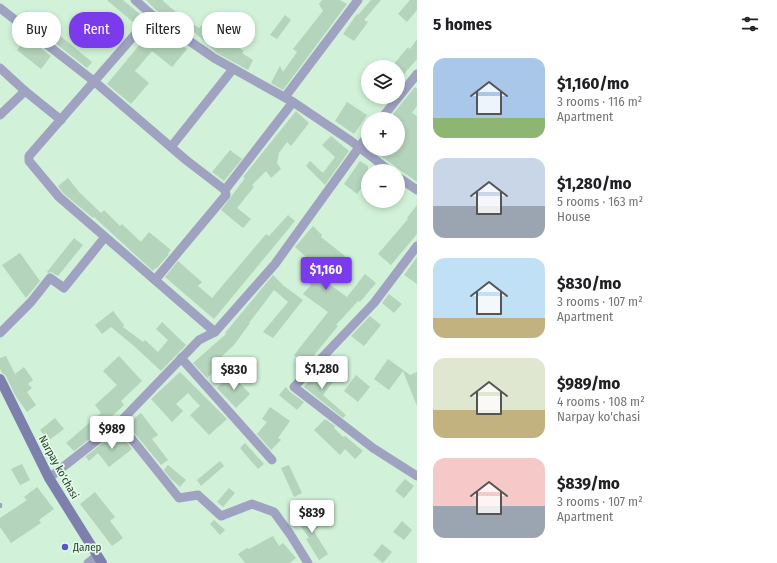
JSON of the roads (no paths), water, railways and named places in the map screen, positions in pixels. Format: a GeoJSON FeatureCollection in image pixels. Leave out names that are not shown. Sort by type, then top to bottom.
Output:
{"type":"FeatureCollection","features":[{"type":"Feature","properties":{"kind":"main road","name":"Narpay ko'chasi"},"geometry":{"type":"LineString","coordinates":[[0,379],[49,478],[100,559]]}},
{"type":"Feature","properties":{"kind":"street"},"geometry":{"type":"LineString","coordinates":[[135,0],[150,12]]}},
{"type":"Feature","properties":{"kind":"street"},"geometry":{"type":"LineString","coordinates":[[155,280],[226,195],[225,190],[358,0]]}},
{"type":"Feature","properties":{"kind":"street"},"geometry":{"type":"LineString","coordinates":[[0,8],[94,82],[186,160],[225,190]]}},
{"type":"Feature","properties":{"kind":"street"},"geometry":{"type":"LineString","coordinates":[[132,37],[29,156],[29,160],[59,197],[215,332]]}},
{"type":"Feature","properties":{"kind":"street"},"geometry":{"type":"LineString","coordinates":[[194,44],[214,58],[289,100],[380,164]]}},
{"type":"Feature","properties":{"kind":"street"},"geometry":{"type":"LineString","coordinates":[[0,68],[25,91],[61,120]]}},
{"type":"Feature","properties":{"kind":"street"},"geometry":{"type":"LineString","coordinates":[[171,147],[233,69]]}},
{"type":"Feature","properties":{"kind":"street"},"geometry":{"type":"LineString","coordinates":[[387,112],[417,74]]}},
{"type":"Feature","properties":{"kind":"street"},"geometry":{"type":"LineString","coordinates":[[0,115],[25,91]]}},
{"type":"Feature","properties":{"kind":"street"},"geometry":{"type":"LineString","coordinates":[[49,478],[119,423],[199,340],[215,332],[275,264],[361,144]]}},
{"type":"Feature","properties":{"kind":"street"},"geometry":{"type":"LineString","coordinates":[[405,182],[417,190]]}},
{"type":"Feature","properties":{"kind":"street"},"geometry":{"type":"LineString","coordinates":[[0,333],[31,302],[50,278],[64,288],[105,237]]}},
{"type":"Feature","properties":{"kind":"street"},"geometry":{"type":"LineString","coordinates":[[417,246],[374,303],[294,387],[373,448],[417,476]]}},
{"type":"Feature","properties":{"kind":"street"},"geometry":{"type":"LineString","coordinates":[[181,358],[272,460]]}},
{"type":"Feature","properties":{"kind":"street"},"geometry":{"type":"LineString","coordinates":[[119,423],[179,498],[198,495],[221,516],[252,504],[274,512],[308,563]]}},
{"type":"Feature","properties":{"kind":"street"},"geometry":{"type":"LineString","coordinates":[[88,563],[100,559]]}},
{"type":"Feature","properties":{"kind":"place","name":"Далер"},"geometry":{"type":"Point","coordinates":[65,547]}}]}
